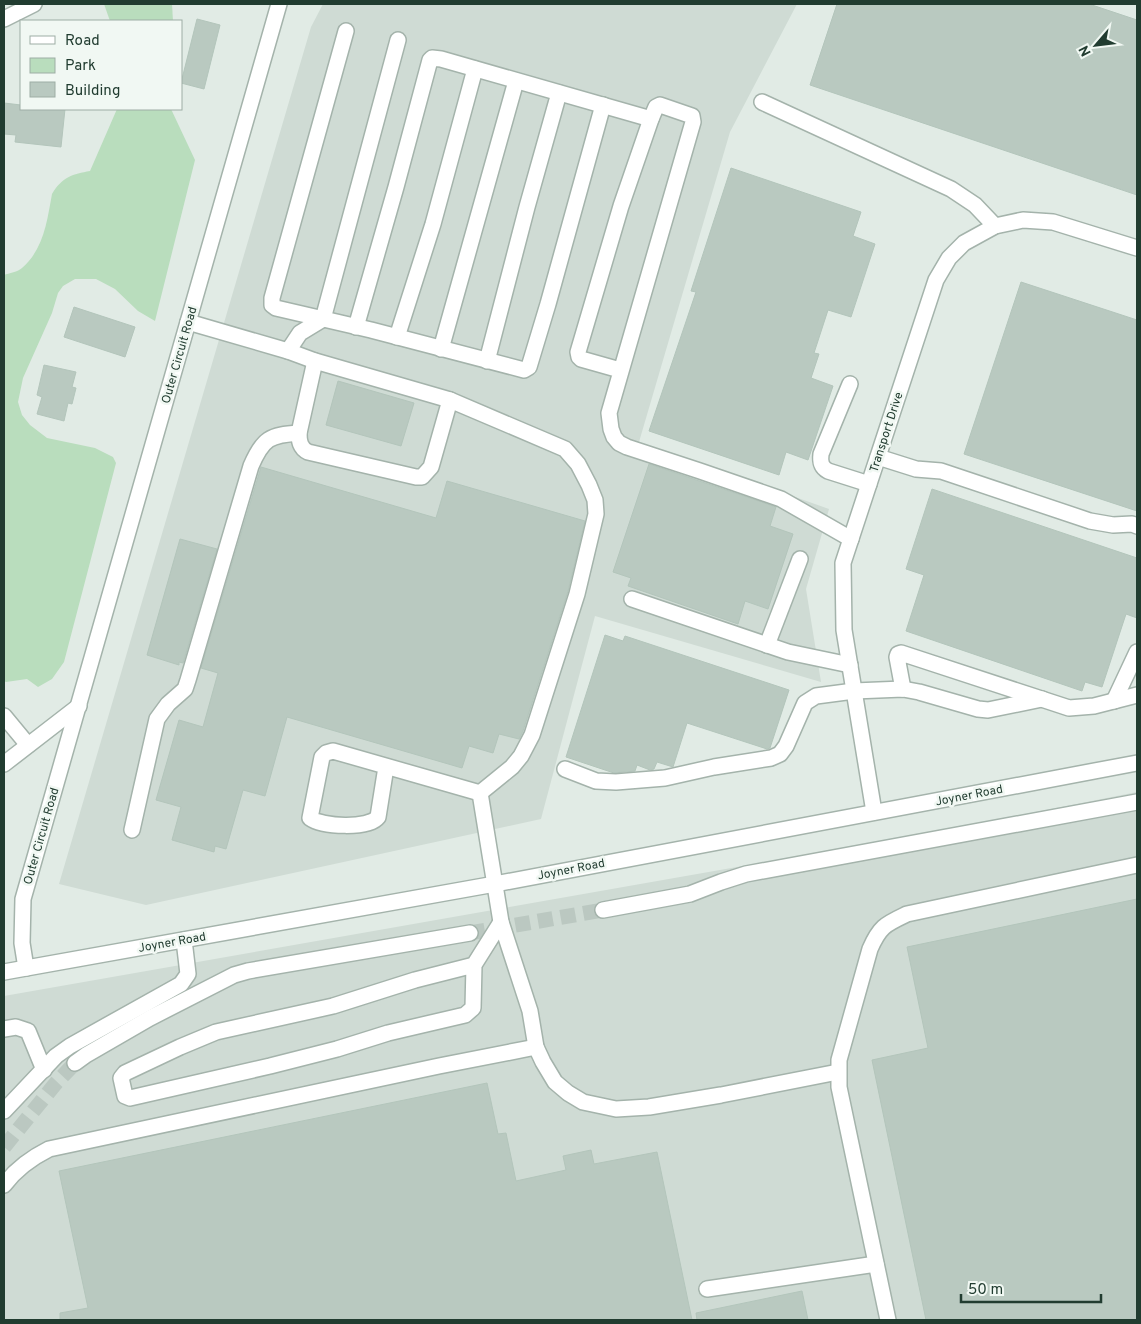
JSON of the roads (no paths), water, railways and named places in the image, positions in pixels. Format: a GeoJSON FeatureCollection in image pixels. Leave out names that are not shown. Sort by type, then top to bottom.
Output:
{"type":"FeatureCollection","features":[{"type":"Feature","properties":{"kind":"street"},"geometry":{"type":"LineString","coordinates":[[4,19],[34,4]]}},
{"type":"Feature","properties":{"kind":"street","name":"Outer Circuit Road"},"geometry":{"type":"LineString","coordinates":[[26,968],[22,943],[23,899],[279,4]]}},
{"type":"Feature","properties":{"kind":"street"},"geometry":{"type":"LineString","coordinates":[[346,31],[271,301],[272,305],[276,308],[323,318],[524,370],[529,368],[602,105]]}},
{"type":"Feature","properties":{"kind":"street"},"geometry":{"type":"LineString","coordinates":[[288,351],[300,333],[323,318],[398,40]]}},
{"type":"Feature","properties":{"kind":"street"},"geometry":{"type":"LineString","coordinates":[[356,327],[430,60],[435,57],[651,119]]}},
{"type":"Feature","properties":{"kind":"street"},"geometry":{"type":"LineString","coordinates":[[397,337],[433,224],[475,69]]}},
{"type":"Feature","properties":{"kind":"street"},"geometry":{"type":"LineString","coordinates":[[441,349],[516,81]]}},
{"type":"Feature","properties":{"kind":"street"},"geometry":{"type":"LineString","coordinates":[[487,360],[559,93]]}},
{"type":"Feature","properties":{"kind":"street"},"geometry":{"type":"LineString","coordinates":[[762,102],[951,189],[975,205],[995,226]]}},
{"type":"Feature","properties":{"kind":"street"},"geometry":{"type":"LineString","coordinates":[[620,370],[581,359],[578,352],[621,206],[651,119],[656,107],[659,105],[692,116],[693,119],[620,370],[609,413],[611,429],[619,443],[627,447],[700,470],[781,499],[851,539]]}},
{"type":"Feature","properties":{"kind":"street","name":"Transport Drive"},"geometry":{"type":"LineString","coordinates":[[874,812],[844,630],[843,563],[936,280],[949,258],[964,243],[995,226],[1023,220],[1053,222],[1137,248]]}},
{"type":"Feature","properties":{"kind":"street"},"geometry":{"type":"LineString","coordinates":[[188,322],[288,351],[314,362],[450,400],[565,449],[578,464],[589,485],[596,514],[577,594],[532,735],[521,756],[512,767],[480,794]]}},
{"type":"Feature","properties":{"kind":"street"},"geometry":{"type":"LineString","coordinates":[[314,362],[299,433],[301,447],[308,452],[416,478],[422,477],[431,467],[450,400]]}},
{"type":"Feature","properties":{"kind":"street"},"geometry":{"type":"LineString","coordinates":[[850,384],[821,454],[820,461],[824,469],[828,471],[869,484]]}},
{"type":"Feature","properties":{"kind":"street"},"geometry":{"type":"LineString","coordinates":[[132,830],[157,719],[168,704],[187,685],[251,466],[257,452],[270,438],[280,434],[299,433]]}},
{"type":"Feature","properties":{"kind":"street"},"geometry":{"type":"LineString","coordinates":[[878,457],[916,469],[941,471],[1090,521],[1113,525],[1132,524],[1137,526]]}},
{"type":"Feature","properties":{"kind":"street"},"geometry":{"type":"LineString","coordinates":[[767,645],[800,559]]}},
{"type":"Feature","properties":{"kind":"street"},"geometry":{"type":"LineString","coordinates":[[632,599],[810,658],[850,664]]}},
{"type":"Feature","properties":{"kind":"street"},"geometry":{"type":"LineString","coordinates":[[1114,701],[1137,652]]}},
{"type":"Feature","properties":{"kind":"street"},"geometry":{"type":"LineString","coordinates":[[903,689],[897,657],[901,653],[1069,708],[1079,708],[1137,695]]}},
{"type":"Feature","properties":{"kind":"street"},"geometry":{"type":"LineString","coordinates":[[565,769],[596,781],[616,782],[665,778],[714,767],[771,758],[780,754],[786,746],[805,704],[816,696],[854,691],[903,689],[988,710],[1042,699]]}},
{"type":"Feature","properties":{"kind":"street"},"geometry":{"type":"LineString","coordinates":[[4,764],[79,706]]}},
{"type":"Feature","properties":{"kind":"street"},"geometry":{"type":"LineString","coordinates":[[4,716],[28,745]]}},
{"type":"Feature","properties":{"kind":"street"},"geometry":{"type":"LineString","coordinates":[[386,767],[378,817],[375,820],[345,825],[326,824],[310,818],[319,765],[326,752],[332,751],[480,794]]}},
{"type":"Feature","properties":{"kind":"street","name":"Joyner Road"},"geometry":{"type":"LineString","coordinates":[[4,972],[495,884],[1137,763]]}},
{"type":"Feature","properties":{"kind":"street"},"geometry":{"type":"LineString","coordinates":[[480,794],[501,922],[530,1011],[536,1047],[555,1082],[568,1094],[583,1102],[616,1109],[649,1107],[838,1072]]}},
{"type":"Feature","properties":{"kind":"street"},"geometry":{"type":"LineString","coordinates":[[603,910],[690,894],[746,874],[1137,802]]}},
{"type":"Feature","properties":{"kind":"street"},"geometry":{"type":"LineString","coordinates":[[888,1320],[839,1087],[838,1072],[839,1060],[875,937],[885,925],[907,914],[1137,865]]}},
{"type":"Feature","properties":{"kind":"street"},"geometry":{"type":"LineString","coordinates":[[474,964],[415,980],[333,1006],[216,1032],[125,1073],[121,1078],[125,1096],[130,1098],[270,1066],[337,1049],[388,1033],[465,1015],[473,1008],[474,964],[501,922]]}},
{"type":"Feature","properties":{"kind":"street"},"geometry":{"type":"LineString","coordinates":[[75,1063],[150,1018],[234,975],[470,933]]}},
{"type":"Feature","properties":{"kind":"street"},"geometry":{"type":"LineString","coordinates":[[4,1111],[56,1056],[70,1046],[181,984],[188,974],[184,940]]}},
{"type":"Feature","properties":{"kind":"street"},"geometry":{"type":"LineString","coordinates":[[4,1028],[16,1027],[28,1031],[44,1070]]}},
{"type":"Feature","properties":{"kind":"street"},"geometry":{"type":"LineString","coordinates":[[4,1185],[11,1175],[22,1166],[36,1155],[49,1149],[536,1047]]}},
{"type":"Feature","properties":{"kind":"street"},"geometry":{"type":"LineString","coordinates":[[707,1289],[876,1264]]}},
{"type":"Feature","properties":{"kind":"tunnel"},"geometry":{"type":"LineString","coordinates":[[470,933],[603,910]]}},
{"type":"Feature","properties":{"kind":"tunnel"},"geometry":{"type":"LineString","coordinates":[[4,1147],[56,1083],[75,1063]]}}]}
